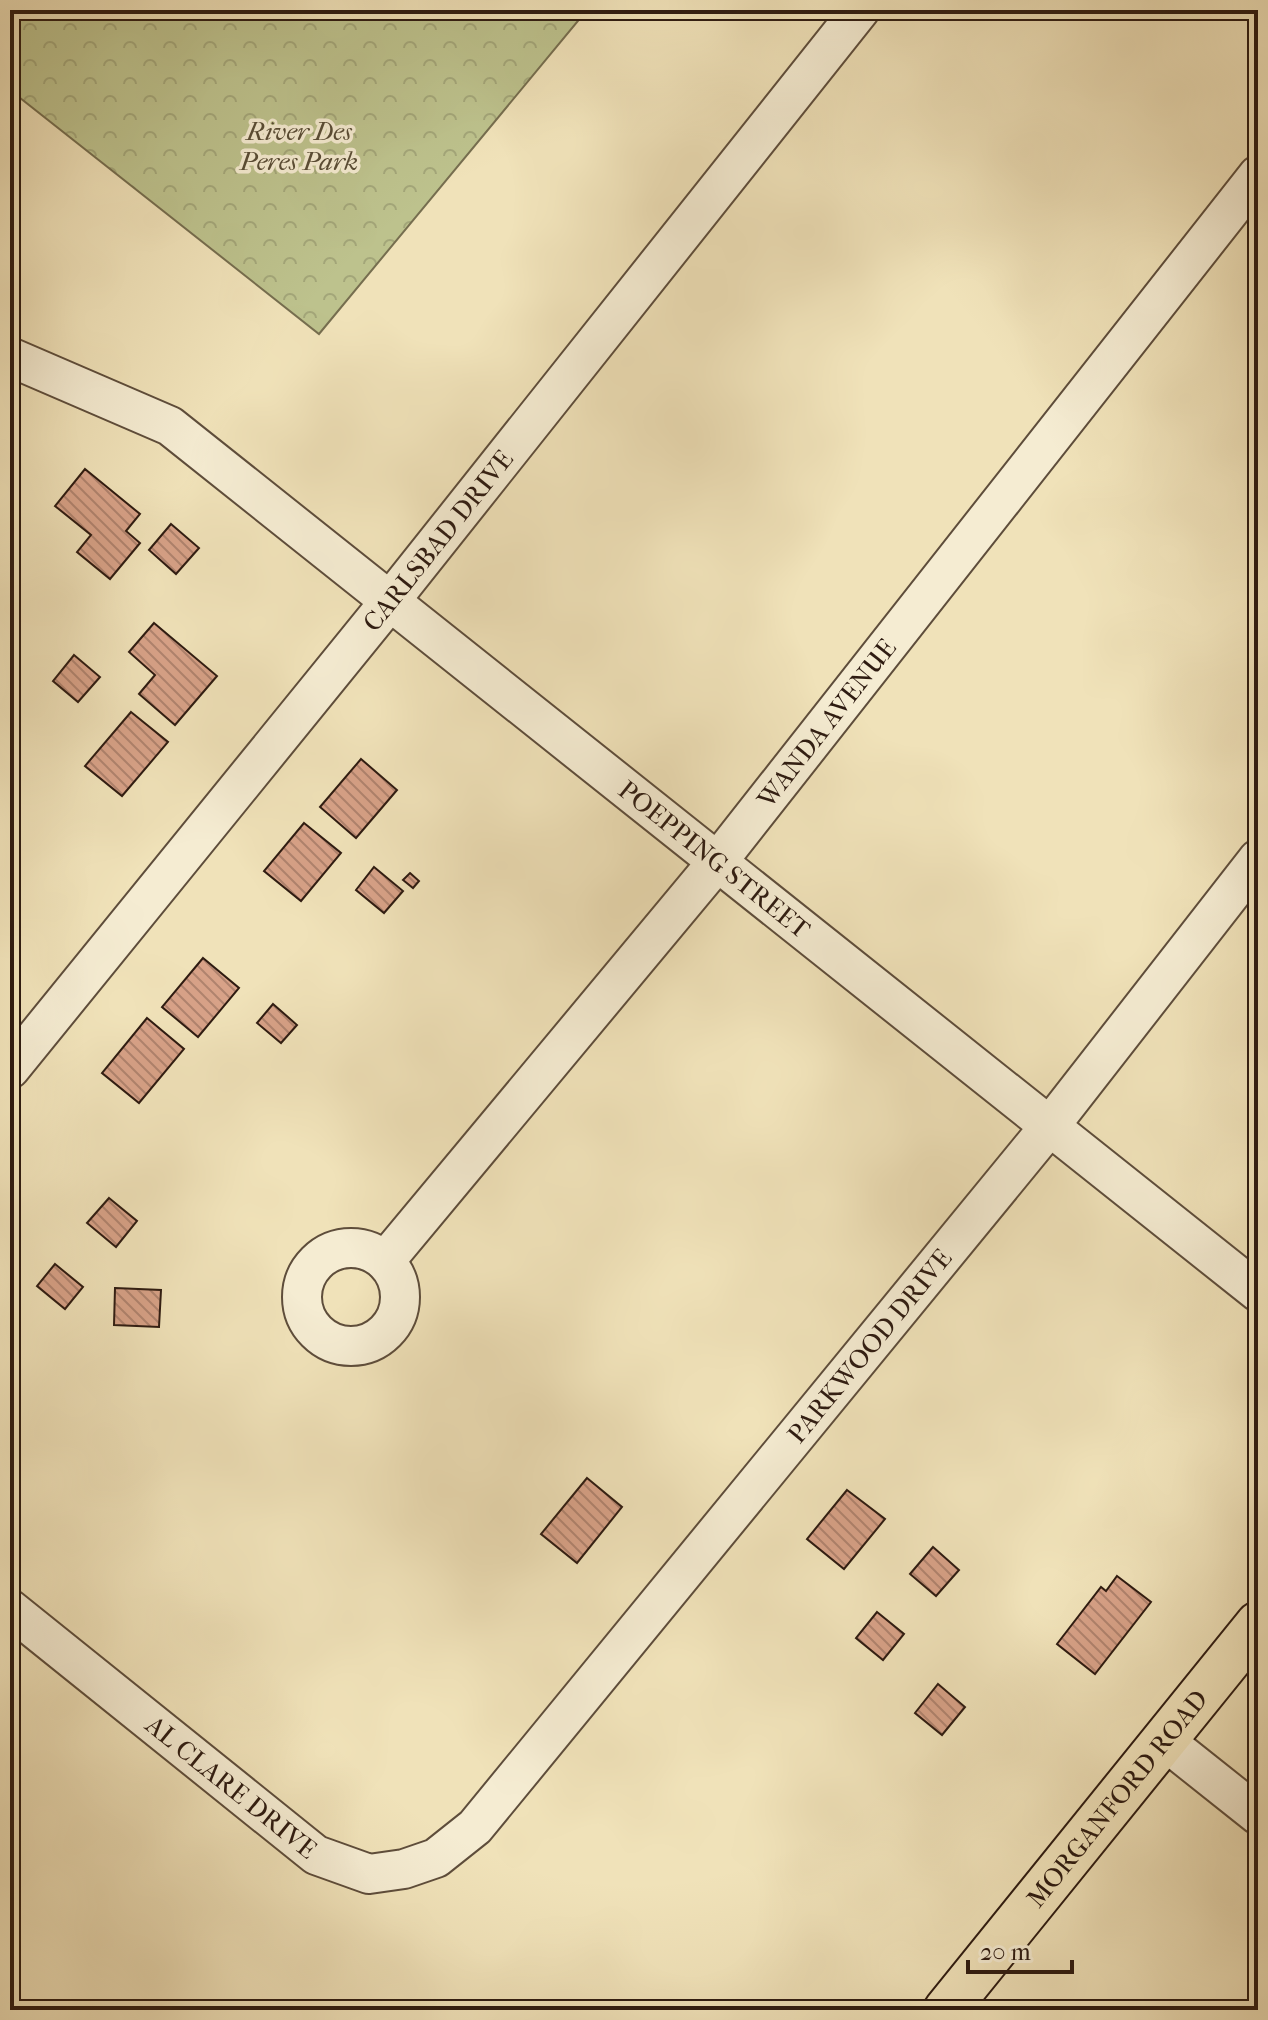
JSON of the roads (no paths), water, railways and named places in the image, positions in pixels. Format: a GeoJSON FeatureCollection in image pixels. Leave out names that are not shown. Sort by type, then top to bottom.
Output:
{"type":"FeatureCollection","features":[{"type":"Feature","properties":{"kind":"main road","name":"MORGANFORD ROAD"},"geometry":{"type":"LineString","coordinates":[[946,2010],[1258,1624]]}},
{"type":"Feature","properties":{"kind":"street","name":"CARLSBAD DRIVE"},"geometry":{"type":"LineString","coordinates":[[10,1069],[390,601],[860,10]]}},
{"type":"Feature","properties":{"kind":"street","name":"WANDA AVENUE"},"geometry":{"type":"LineString","coordinates":[[385,1261],[718,861],[1258,175]]}},
{"type":"Feature","properties":{"kind":"street","name":"POEPPING STREET"},"geometry":{"type":"LineString","coordinates":[[10,357],[170,426],[1258,1292]]}},
{"type":"Feature","properties":{"kind":"street","name":"PARKWOOD DRIVE"},"geometry":{"type":"LineString","coordinates":[[475,1827],[1049,1127],[1258,859]]}},
{"type":"Feature","properties":{"kind":"street","name":"AL CLARE DRIVE"},"geometry":{"type":"LineString","coordinates":[[10,1609],[316,1855],[369,1874],[404,1869],[436,1858],[475,1827]]}},
{"type":"Feature","properties":{"kind":"street"},"geometry":{"type":"LineString","coordinates":[[1165,1741],[1258,1815]]}},
{"type":"Feature","properties":{"kind":"park label","name":"River Des Peres Park"},"geometry":{"type":"Point","coordinates":[299,146]}}]}
